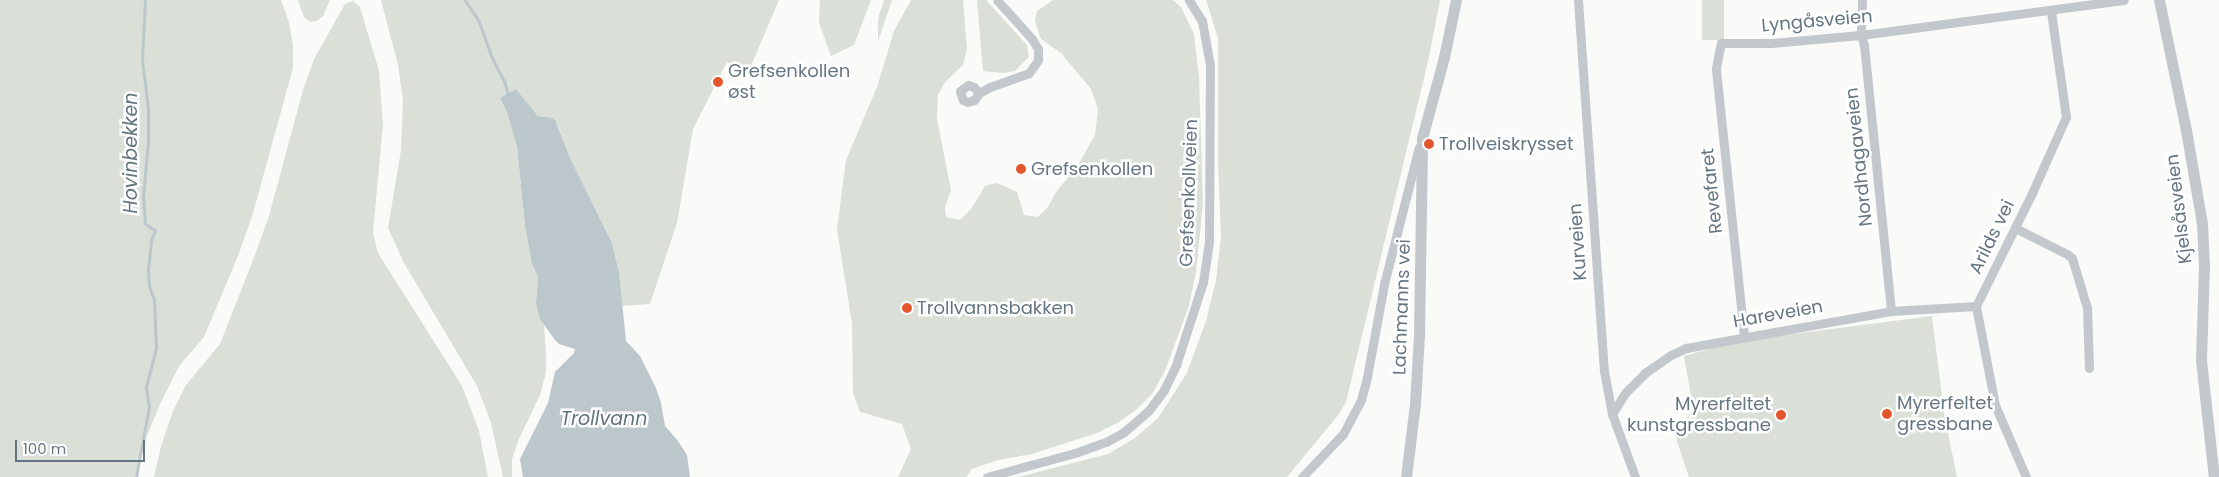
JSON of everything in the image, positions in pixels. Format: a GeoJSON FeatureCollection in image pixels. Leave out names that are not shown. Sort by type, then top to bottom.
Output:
{"type":"FeatureCollection","features":[{"type":"Feature","properties":{"kind":"street"},"geometry":{"type":"LineString","coordinates":[[979,93],[974,87],[968,85],[963,87],[960,96],[968,102],[974,100],[979,93],[1029,73],[1038,60],[1038,49],[1032,39],[997,0]]}},
{"type":"Feature","properties":{"kind":"street","name":"Grefsenkollveien"},"geometry":{"type":"LineString","coordinates":[[986,477],[1075,453],[1106,442],[1124,432],[1142,418],[1157,401],[1176,365],[1202,282],[1209,242],[1210,65],[1202,21],[1189,0]]}},
{"type":"Feature","properties":{"kind":"street","name":"Lachmanns vei"},"geometry":{"type":"LineString","coordinates":[[1406,477],[1417,386],[1418,169],[1422,138],[1444,57],[1456,0]]}},
{"type":"Feature","properties":{"kind":"street","name":"Kurveien"},"geometry":{"type":"LineString","coordinates":[[1578,0],[1599,325],[1604,370],[1612,414],[1634,477]]}},
{"type":"Feature","properties":{"kind":"street","name":"Nordhagaveien"},"geometry":{"type":"LineString","coordinates":[[1862,0],[1861,35],[1864,45],[1891,311]]}},
{"type":"Feature","properties":{"kind":"street","name":"Lyngåsveien"},"geometry":{"type":"LineString","coordinates":[[1721,43],[1771,43],[1861,35],[2124,0]]}},
{"type":"Feature","properties":{"kind":"street","name":"Kjelsåsveien"},"geometry":{"type":"LineString","coordinates":[[2159,0],[2186,130],[2202,224],[2204,265],[2201,360],[2214,477]]}},
{"type":"Feature","properties":{"kind":"street","name":"Arilds vei"},"geometry":{"type":"LineString","coordinates":[[1976,306],[2015,228],[2066,117],[2051,11]]}},
{"type":"Feature","properties":{"kind":"street","name":"Revefaret"},"geometry":{"type":"LineString","coordinates":[[1721,43],[1716,68],[1744,336]]}},
{"type":"Feature","properties":{"kind":"street"},"geometry":{"type":"LineString","coordinates":[[1302,477],[1346,430],[1361,400],[1382,294],[1418,169]]}},
{"type":"Feature","properties":{"kind":"street"},"geometry":{"type":"LineString","coordinates":[[2015,228],[2072,258],[2087,308],[2089,368]]}},
{"type":"Feature","properties":{"kind":"street"},"geometry":{"type":"LineString","coordinates":[[1976,306],[1995,405],[2026,477]]}},
{"type":"Feature","properties":{"kind":"street","name":"Hareveien"},"geometry":{"type":"LineString","coordinates":[[1612,414],[1625,394],[1645,373],[1671,355],[1686,348],[1744,336],[1891,311],[1976,306]]}},
{"type":"Feature","properties":{"kind":"shaded area"},"geometry":{"type":"Polygon","coordinates":[[[0,0],[281,0],[289,22],[293,46],[293,68],[253,213],[238,256],[204,337],[179,366],[160,404],[147,436],[135,477],[0,477],[0,0]]]}},
{"type":"Feature","properties":{"kind":"shaded area"},"geometry":{"type":"Polygon","coordinates":[[[298,0],[330,0],[323,16],[317,21],[310,22],[304,17],[298,0]]]}},
{"type":"Feature","properties":{"kind":"shaded area"},"geometry":{"type":"Polygon","coordinates":[[[381,0],[779,0],[748,73],[727,62],[693,129],[677,223],[650,304],[622,306],[619,272],[612,243],[571,160],[553,118],[538,116],[516,89],[500,98],[507,112],[517,147],[525,226],[532,264],[538,277],[536,303],[544,324],[546,352],[546,372],[540,395],[518,441],[512,459],[512,477],[503,477],[491,423],[477,386],[404,263],[388,228],[401,150],[403,100],[398,65],[381,0]]]}},
{"type":"Feature","properties":{"kind":"shaded area"},"geometry":{"type":"Polygon","coordinates":[[[820,0],[871,0],[854,45],[831,56],[819,23],[820,0]]]}},
{"type":"Feature","properties":{"kind":"shaded area"},"geometry":{"type":"Polygon","coordinates":[[[884,0],[892,0],[878,41],[878,19],[884,0]]]}},
{"type":"Feature","properties":{"kind":"shaded area"},"geometry":{"type":"Polygon","coordinates":[[[911,0],[963,0],[967,50],[963,65],[945,82],[938,95],[937,119],[951,190],[945,207],[946,217],[960,220],[971,209],[985,186],[997,183],[1017,192],[1024,215],[1038,217],[1048,207],[1056,192],[1077,167],[1095,135],[1098,109],[1091,89],[1061,53],[1041,39],[1035,21],[1037,11],[1053,0],[1173,0],[1181,7],[1194,34],[1199,77],[1203,203],[1196,272],[1189,306],[1165,371],[1152,394],[1137,409],[1119,422],[1097,433],[1032,454],[998,460],[972,469],[966,477],[898,477],[911,449],[902,424],[860,412],[853,393],[852,324],[837,229],[846,160],[877,87],[894,31],[911,0]]]}},
{"type":"Feature","properties":{"kind":"shaded area"},"geometry":{"type":"Polygon","coordinates":[[[986,0],[1027,45],[1029,57],[1015,71],[1002,73],[983,71],[977,1],[986,0]]]}},
{"type":"Feature","properties":{"kind":"shaded area"},"geometry":{"type":"Polygon","coordinates":[[[1206,0],[1440,0],[1429,57],[1346,402],[1339,414],[1287,477],[1018,477],[1108,454],[1135,438],[1158,418],[1187,373],[1206,321],[1216,280],[1221,237],[1218,160],[1218,38],[1206,0]]]}},
{"type":"Feature","properties":{"kind":"shaded area"},"geometry":{"type":"Polygon","coordinates":[[[1702,0],[1724,0],[1724,40],[1702,40],[1702,0]]]}},
{"type":"Feature","properties":{"kind":"shaded area"},"geometry":{"type":"Polygon","coordinates":[[[353,1],[360,7],[379,71],[383,124],[373,233],[378,253],[462,386],[479,431],[488,477],[154,477],[161,446],[173,411],[186,385],[220,344],[253,260],[269,216],[303,90],[314,59],[345,4],[353,1]]]}},
{"type":"Feature","properties":{"kind":"shaded area"},"geometry":{"type":"Polygon","coordinates":[[[1932,316],[1944,413],[1957,477],[1689,477],[1676,438],[1693,408],[1684,356],[1739,341],[1932,316]]]}},
{"type":"Feature","properties":{"kind":"water","name":"Trollvann"},"geometry":{"type":"Polygon","coordinates":[[[516,89],[538,116],[553,118],[556,122],[571,160],[612,243],[619,272],[626,341],[640,356],[656,388],[665,426],[687,455],[690,477],[523,477],[520,459],[548,403],[555,372],[574,353],[575,349],[559,344],[555,340],[540,319],[536,303],[538,277],[532,264],[525,226],[517,147],[507,112],[500,98],[516,89]]]}},
{"type":"Feature","properties":{"kind":"waterway","name":"Hovinbekken"},"geometry":{"type":"LineString","coordinates":[[136,477],[149,407],[146,387],[156,348],[154,300],[149,286],[148,270],[151,240],[155,231],[145,224],[143,197],[148,141],[148,108],[142,60],[145,0]]}},
{"type":"Feature","properties":{"kind":"waterway"},"geometry":{"type":"LineString","coordinates":[[465,0],[479,21],[492,57],[505,82],[508,94]]}},
{"type":"Feature","properties":{"kind":"place","name":"Grefsenkollen øst"},"geometry":{"type":"Point","coordinates":[718,82]}},
{"type":"Feature","properties":{"kind":"place","name":"Trollveiskrysset"},"geometry":{"type":"Point","coordinates":[1429,144]}},
{"type":"Feature","properties":{"kind":"place","name":"Grefsenkollen"},"geometry":{"type":"Point","coordinates":[1021,169]}},
{"type":"Feature","properties":{"kind":"place","name":"Trollvannsbakken"},"geometry":{"type":"Point","coordinates":[907,308]}},
{"type":"Feature","properties":{"kind":"place","name":"Myrerfeltet gressbane"},"geometry":{"type":"Point","coordinates":[1887,414]}},
{"type":"Feature","properties":{"kind":"place","name":"Myrerfeltet kunstgressbane"},"geometry":{"type":"Point","coordinates":[1781,415]}}]}
